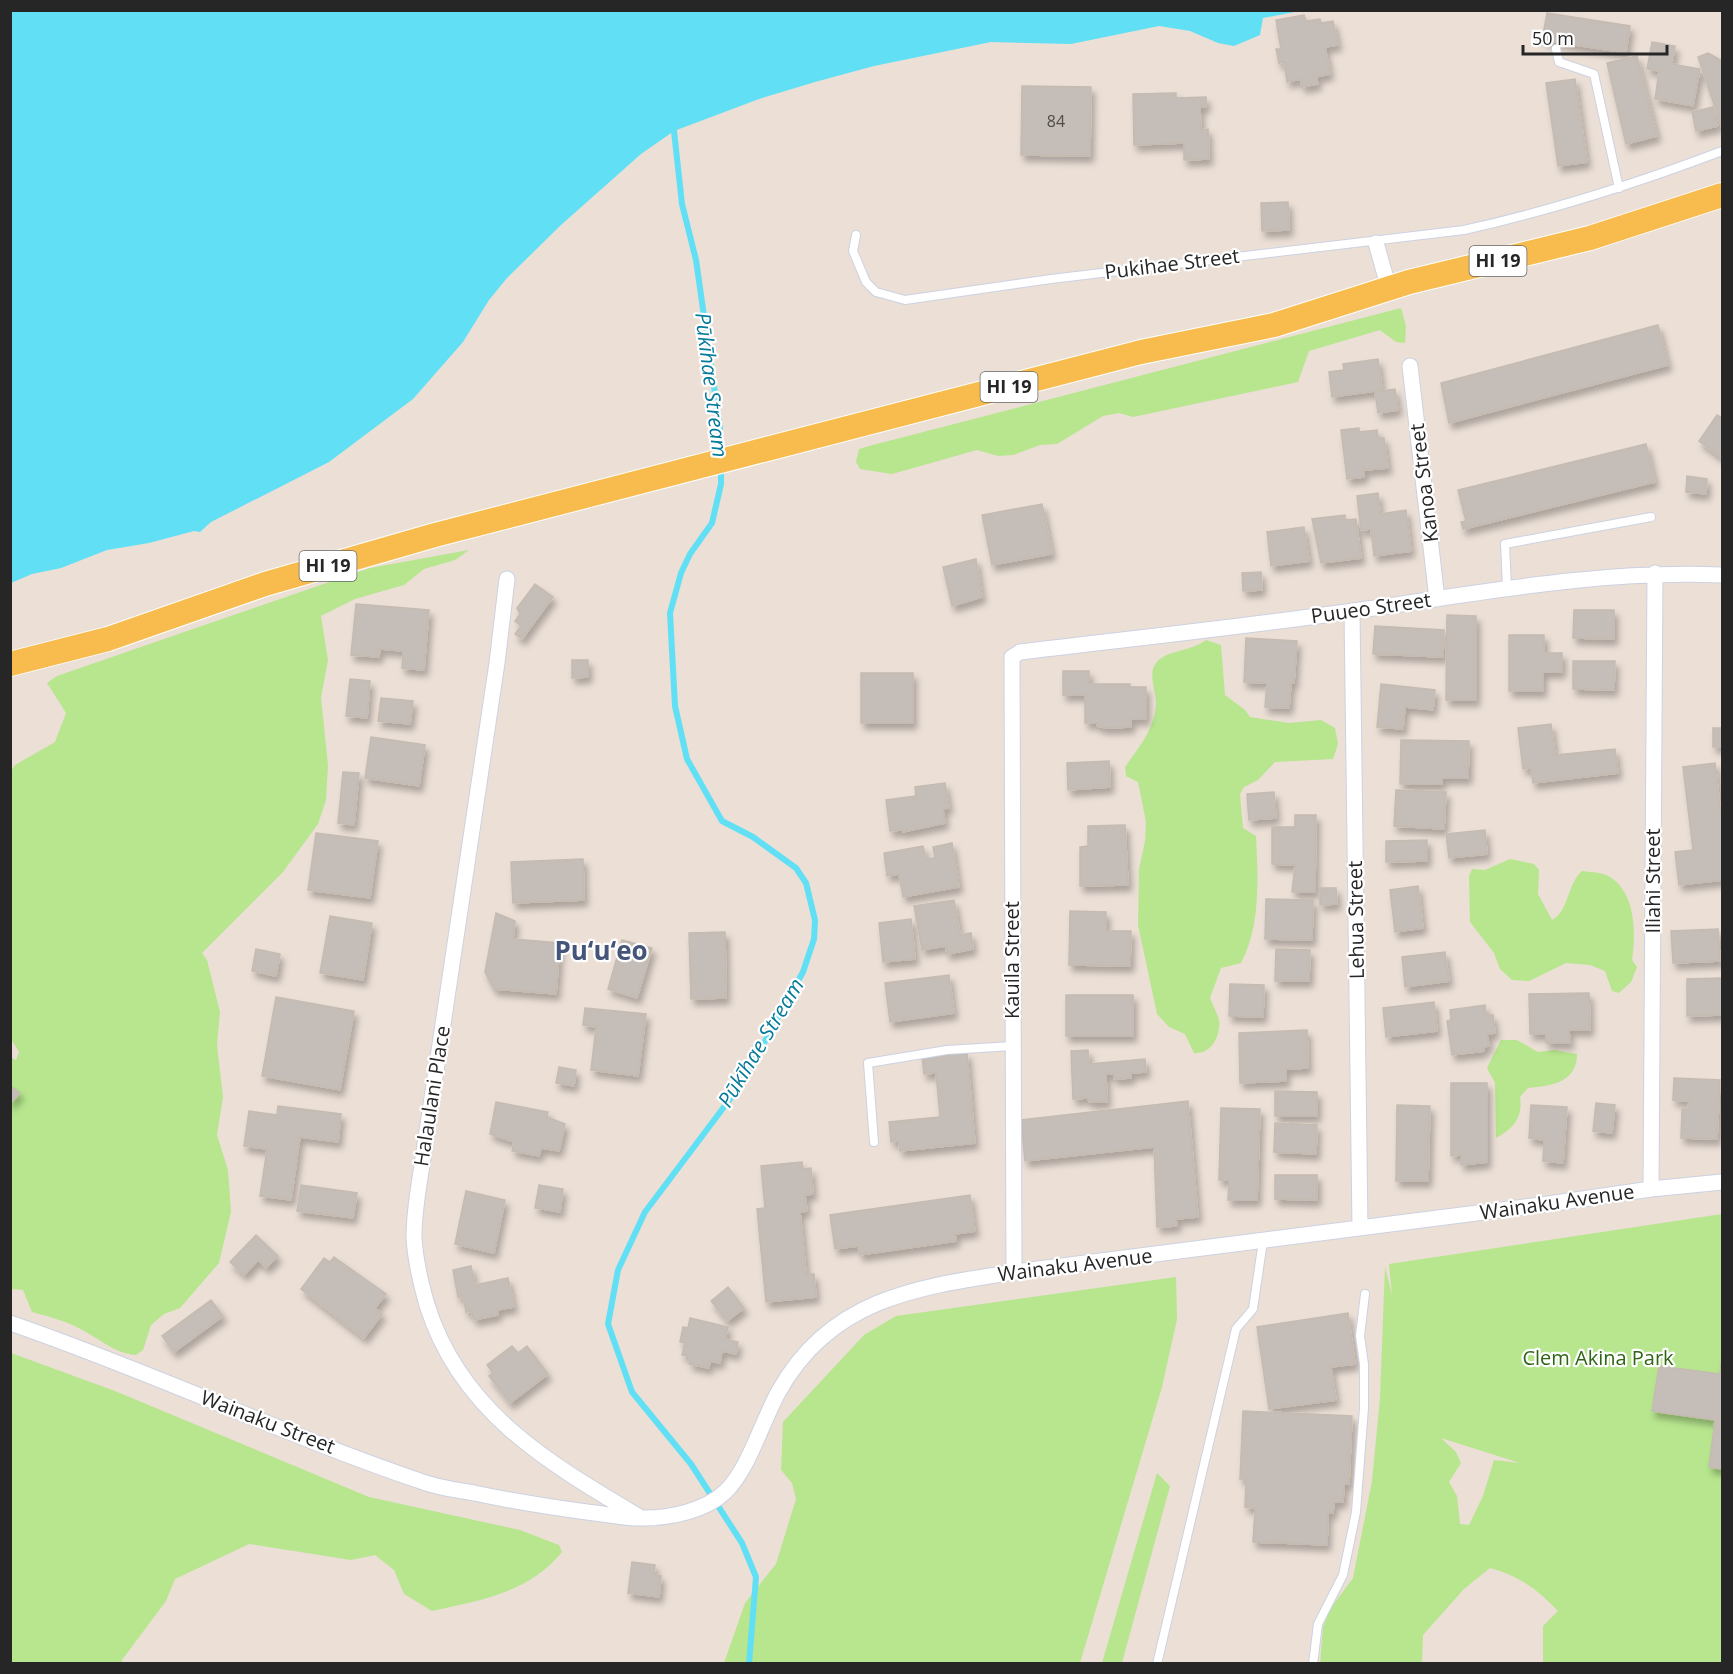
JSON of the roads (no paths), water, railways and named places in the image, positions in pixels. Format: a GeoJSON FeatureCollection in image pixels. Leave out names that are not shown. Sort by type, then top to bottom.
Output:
{"type":"FeatureCollection","features":[{"type":"Feature","properties":{"kind":"main road","name":"HI 19"},"geometry":{"type":"LineString","coordinates":[[10,664],[108,639],[264,584],[435,535],[1142,352],[1274,325],[1389,289],[1590,238],[1722,195]]}},
{"type":"Feature","properties":{"kind":"street"},"geometry":{"type":"LineString","coordinates":[[1376,243],[1389,289]]}},
{"type":"Feature","properties":{"kind":"street","name":"Kanoa Street"},"geometry":{"type":"LineString","coordinates":[[1410,366],[1437,599]]}},
{"type":"Feature","properties":{"kind":"street","name":"Puueo Street"},"geometry":{"type":"LineString","coordinates":[[1020,652],[1352,611],[1507,587],[1655,573],[1722,575]]}},
{"type":"Feature","properties":{"kind":"street","name":"Iliahi Street"},"geometry":{"type":"LineString","coordinates":[[1651,1189],[1655,573]]}},
{"type":"Feature","properties":{"kind":"street","name":"Halaulani Place"},"geometry":{"type":"LineString","coordinates":[[507,579],[496,675],[420,1178],[414,1239],[421,1281],[432,1321],[449,1358],[476,1396],[504,1425],[531,1447],[643,1519]]}},
{"type":"Feature","properties":{"kind":"street","name":"Lehua Street"},"geometry":{"type":"LineString","coordinates":[[1352,611],[1360,1228]]}},
{"type":"Feature","properties":{"kind":"street","name":"Kauila Street"},"geometry":{"type":"LineString","coordinates":[[1014,1272],[1011,665],[1012,657],[1020,652]]}},
{"type":"Feature","properties":{"kind":"street","name":"Wainaku Avenue"},"geometry":{"type":"LineString","coordinates":[[530,1504],[643,1519],[677,1514],[707,1504],[726,1491],[748,1458],[779,1390],[817,1341],[839,1322],[886,1298],[926,1286],[1014,1272],[1651,1189],[1722,1182]]}},
{"type":"Feature","properties":{"kind":"street","name":"Wainaku Street"},"geometry":{"type":"LineString","coordinates":[[10,1323],[426,1484],[530,1504]]}},
{"type":"Feature","properties":{"kind":"lane"},"geometry":{"type":"LineString","coordinates":[[1556,49],[1559,62],[1594,74],[1619,188]]}},
{"type":"Feature","properties":{"kind":"lane","name":"Pukihae Street"},"geometry":{"type":"LineString","coordinates":[[856,235],[853,251],[858,269],[866,282],[876,292],[905,300],[969,289],[1308,247],[1376,243],[1494,224],[1619,188],[1722,151]]}},
{"type":"Feature","properties":{"kind":"lane"},"geometry":{"type":"LineString","coordinates":[[1507,587],[1505,544],[1651,517]]}},
{"type":"Feature","properties":{"kind":"lane"},"geometry":{"type":"LineString","coordinates":[[874,1142],[868,1063],[946,1050],[1013,1046]]}},
{"type":"Feature","properties":{"kind":"lane"},"geometry":{"type":"LineString","coordinates":[[1157,1664],[1236,1329],[1253,1309],[1263,1241]]}},
{"type":"Feature","properties":{"kind":"lane"},"geometry":{"type":"LineString","coordinates":[[1313,1664],[1318,1624],[1343,1575],[1356,1512],[1364,1408],[1360,1336],[1365,1294]]}},
{"type":"Feature","properties":{"kind":"water"},"geometry":{"type":"Polygon","coordinates":[[[11,10],[1300,11],[1263,18],[1260,35],[1234,46],[1218,43],[1190,31],[1159,26],[1071,44],[991,42],[874,66],[815,82],[759,99],[674,131],[641,154],[561,225],[507,278],[489,300],[463,342],[413,399],[329,462],[211,522],[200,532],[194,531],[149,543],[107,550],[61,568],[32,574],[11,583],[11,10]]]}},
{"type":"Feature","properties":{"kind":"waterway","name":"Pūkīhae Stream"},"geometry":{"type":"LineString","coordinates":[[674,131],[682,204],[696,260],[720,429],[721,455]]}},
{"type":"Feature","properties":{"kind":"waterway","name":"Pūkīhae Stream"},"geometry":{"type":"LineString","coordinates":[[721,465],[721,484],[712,523],[690,554],[681,573],[670,613],[675,706],[687,759],[722,821],[753,837],[796,868],[806,883],[815,920],[814,939],[803,972],[742,1083],[645,1212],[618,1270],[608,1324],[632,1392],[691,1464],[742,1543],[756,1577],[749,1664]]}},
{"type":"Feature","properties":{"kind":"district","name":"Pu‘u‘eo"},"geometry":{"type":"Point","coordinates":[601,951]}},
{"type":"Feature","properties":{"kind":"park label","name":"Clem Akina Park"},"geometry":{"type":"Point","coordinates":[1598,1358]}}]}
